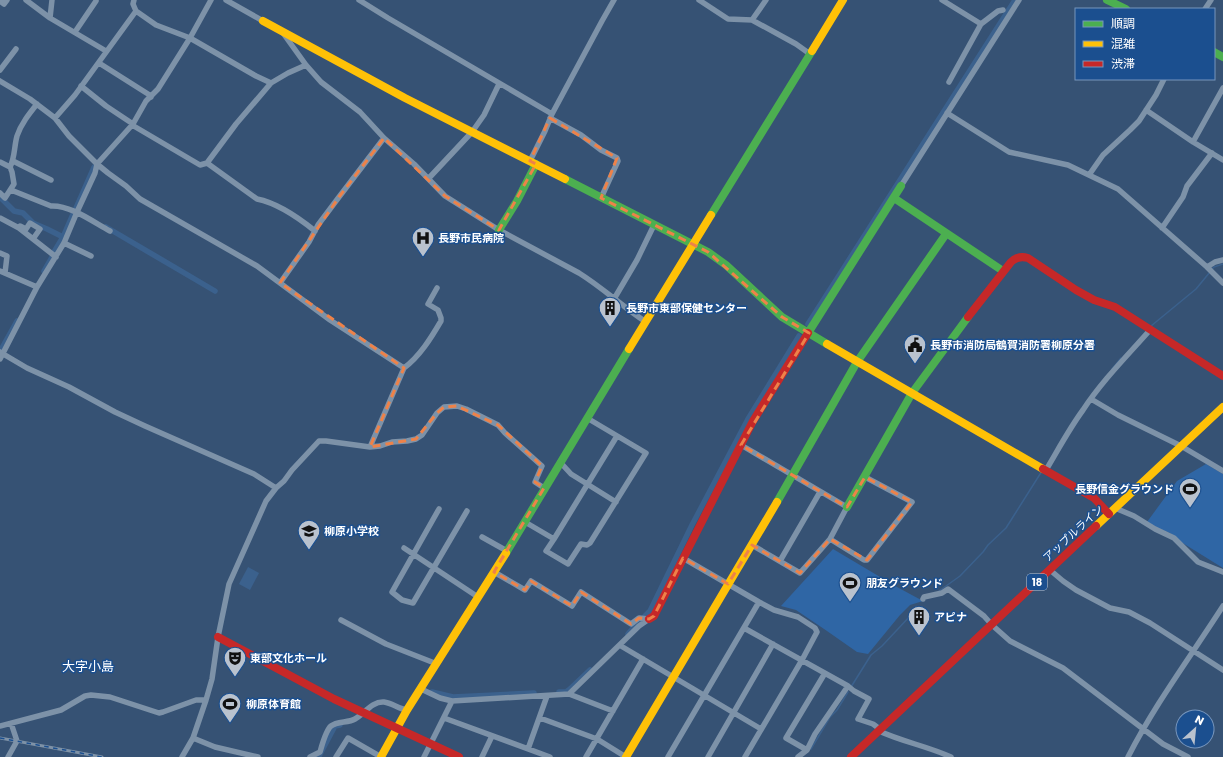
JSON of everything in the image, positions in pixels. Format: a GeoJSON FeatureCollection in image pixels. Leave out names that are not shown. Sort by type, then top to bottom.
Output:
{"type":"FeatureCollection","features":[{"type":"Feature","properties":{"kind":"main road"},"geometry":{"type":"LineString","coordinates":[[381,757],[408,710],[525,522],[544,488],[843,0]]}},
{"type":"Feature","properties":{"kind":"main road"},"geometry":{"type":"LineString","coordinates":[[1111,1],[1124,8]]}},
{"type":"Feature","properties":{"kind":"main road"},"geometry":{"type":"LineString","coordinates":[[263,21],[405,98],[708,252],[726,265],[782,317],[857,362],[1094,498],[1112,511]]}},
{"type":"Feature","properties":{"kind":"main road"},"geometry":{"type":"LineString","coordinates":[[499,230],[517,201],[533,163]]}},
{"type":"Feature","properties":{"kind":"main road"},"geometry":{"type":"LineString","coordinates":[[649,619],[654,616],[753,421],[901,186]]}},
{"type":"Feature","properties":{"kind":"main road"},"geometry":{"type":"LineString","coordinates":[[894,198],[1003,271]]}},
{"type":"Feature","properties":{"kind":"main road"},"geometry":{"type":"LineString","coordinates":[[626,757],[752,545],[857,362],[946,234]]}},
{"type":"Feature","properties":{"kind":"main road"},"geometry":{"type":"LineString","coordinates":[[847,507],[912,393],[1003,271],[1018,256],[1028,258],[1076,290],[1094,300],[1115,307],[1223,376]]}},
{"type":"Feature","properties":{"kind":"main road","name":"アップルライン"},"geometry":{"type":"LineString","coordinates":[[851,757],[1223,407]]}},
{"type":"Feature","properties":{"kind":"main road"},"geometry":{"type":"LineString","coordinates":[[218,637],[362,713],[459,757]]}},
{"type":"Feature","properties":{"kind":"street"},"geometry":{"type":"LineString","coordinates":[[0,1],[4,4],[7,0]]}},
{"type":"Feature","properties":{"kind":"street"},"geometry":{"type":"LineString","coordinates":[[26,0],[50,18],[106,52]]}},
{"type":"Feature","properties":{"kind":"street"},"geometry":{"type":"LineString","coordinates":[[50,18],[52,0]]}},
{"type":"Feature","properties":{"kind":"street"},"geometry":{"type":"LineString","coordinates":[[134,0],[133,4],[136,11],[156,25],[190,38],[271,83]]}},
{"type":"Feature","properties":{"kind":"street"},"geometry":{"type":"LineString","coordinates":[[211,0],[190,38],[158,89],[146,101],[133,124],[97,164],[95,173],[64,243],[1,355],[69,387],[121,415],[254,474],[276,488]]}},
{"type":"Feature","properties":{"kind":"street"},"geometry":{"type":"LineString","coordinates":[[226,0],[263,21]]}},
{"type":"Feature","properties":{"kind":"street"},"geometry":{"type":"LineString","coordinates":[[359,0],[441,48],[581,135],[601,150],[617,158],[618,161],[601,198]]}},
{"type":"Feature","properties":{"kind":"street"},"geometry":{"type":"LineString","coordinates":[[533,163],[551,116],[614,0]]}},
{"type":"Feature","properties":{"kind":"street"},"geometry":{"type":"LineString","coordinates":[[699,0],[728,18],[746,21],[752,20],[796,44],[810,54]]}},
{"type":"Feature","properties":{"kind":"street"},"geometry":{"type":"LineString","coordinates":[[752,20],[766,0]]}},
{"type":"Feature","properties":{"kind":"street"},"geometry":{"type":"LineString","coordinates":[[942,0],[981,24]]}},
{"type":"Feature","properties":{"kind":"street"},"geometry":{"type":"LineString","coordinates":[[901,186],[1019,0]]}},
{"type":"Feature","properties":{"kind":"street"},"geometry":{"type":"LineString","coordinates":[[74,32],[96,1]]}},
{"type":"Feature","properties":{"kind":"street"},"geometry":{"type":"LineString","coordinates":[[950,82],[981,24],[998,11],[1003,10]]}},
{"type":"Feature","properties":{"kind":"street"},"geometry":{"type":"LineString","coordinates":[[55,118],[81,86],[136,11]]}},
{"type":"Feature","properties":{"kind":"street"},"geometry":{"type":"LineString","coordinates":[[282,31],[306,65],[321,82],[360,112],[384,138],[429,178],[445,196],[499,230],[591,280],[632,313],[646,322]]}},
{"type":"Feature","properties":{"kind":"street"},"geometry":{"type":"LineString","coordinates":[[0,70],[16,49]]}},
{"type":"Feature","properties":{"kind":"street"},"geometry":{"type":"LineString","coordinates":[[98,62],[148,94],[150,97]]}},
{"type":"Feature","properties":{"kind":"street"},"geometry":{"type":"LineString","coordinates":[[81,86],[106,106],[133,124],[200,165],[207,162],[236,124],[271,83],[306,65]]}},
{"type":"Feature","properties":{"kind":"street"},"geometry":{"type":"LineString","coordinates":[[1089,175],[1103,155],[1130,130],[1146,110],[1164,80]]}},
{"type":"Feature","properties":{"kind":"street"},"geometry":{"type":"LineString","coordinates":[[0,81],[37,104],[55,118],[69,136],[97,164],[126,186],[140,199],[257,266],[330,320],[404,368]]}},
{"type":"Feature","properties":{"kind":"street"},"geometry":{"type":"LineString","coordinates":[[429,178],[472,132],[484,115],[499,84]]}},
{"type":"Feature","properties":{"kind":"street"},"geometry":{"type":"LineString","coordinates":[[1193,142],[1223,88]]}},
{"type":"Feature","properties":{"kind":"street"},"geometry":{"type":"LineString","coordinates":[[0,193],[5,198],[14,184],[11,164],[17,137],[25,119],[37,104]]}},
{"type":"Feature","properties":{"kind":"street"},"geometry":{"type":"LineString","coordinates":[[1146,110],[1193,142],[1223,160]]}},
{"type":"Feature","properties":{"kind":"street"},"geometry":{"type":"LineString","coordinates":[[947,113],[1009,152],[1068,165],[1118,189],[1223,283]]}},
{"type":"Feature","properties":{"kind":"street"},"geometry":{"type":"LineString","coordinates":[[280,283],[338,197],[384,138]]}},
{"type":"Feature","properties":{"kind":"street"},"geometry":{"type":"LineString","coordinates":[[1162,228],[1183,197],[1187,186],[1212,153]]}},
{"type":"Feature","properties":{"kind":"street"},"geometry":{"type":"LineString","coordinates":[[0,162],[11,164],[51,180]]}},
{"type":"Feature","properties":{"kind":"street"},"geometry":{"type":"LineString","coordinates":[[207,162],[257,198],[277,206],[304,222],[315,231]]}},
{"type":"Feature","properties":{"kind":"street"},"geometry":{"type":"LineString","coordinates":[[11,190],[51,206],[57,206],[77,212],[110,231]]}},
{"type":"Feature","properties":{"kind":"street"},"geometry":{"type":"LineString","coordinates":[[0,218],[19,228],[56,257]]}},
{"type":"Feature","properties":{"kind":"street"},"geometry":{"type":"LineString","coordinates":[[9,223],[11,220],[26,229],[30,223],[40,229],[33,239]]}},
{"type":"Feature","properties":{"kind":"street"},"geometry":{"type":"LineString","coordinates":[[614,299],[637,260],[654,225]]}},
{"type":"Feature","properties":{"kind":"street"},"geometry":{"type":"LineString","coordinates":[[64,243],[91,256]]}},
{"type":"Feature","properties":{"kind":"street"},"geometry":{"type":"LineString","coordinates":[[0,253],[7,256],[2,272],[38,287]]}},
{"type":"Feature","properties":{"kind":"street"},"geometry":{"type":"LineString","coordinates":[[1207,268],[1215,262],[1223,260]]}},
{"type":"Feature","properties":{"kind":"street"},"geometry":{"type":"LineString","coordinates":[[370,446],[404,368],[419,354],[442,318],[438,310],[428,304],[437,288]]}},
{"type":"Feature","properties":{"kind":"street"},"geometry":{"type":"LineString","coordinates":[[1046,470],[1083,408],[1114,370],[1150,330]]}},
{"type":"Feature","properties":{"kind":"street"},"geometry":{"type":"LineString","coordinates":[[1091,399],[1118,415],[1181,446],[1223,471]]}},
{"type":"Feature","properties":{"kind":"street"},"geometry":{"type":"LineString","coordinates":[[182,757],[193,738],[212,679],[218,637],[229,584],[266,502],[276,488],[319,441],[380,446],[392,442],[416,439],[422,435],[436,413],[444,407],[457,406],[498,425],[542,466],[535,482],[544,488]]}},
{"type":"Feature","properties":{"kind":"street"},"geometry":{"type":"LineString","coordinates":[[587,418],[646,453],[590,543],[587,545],[581,544],[568,564],[546,551],[617,436]]}},
{"type":"Feature","properties":{"kind":"street"},"geometry":{"type":"LineString","coordinates":[[741,445],[847,507],[830,538],[800,573],[752,545]]}},
{"type":"Feature","properties":{"kind":"street"},"geometry":{"type":"LineString","coordinates":[[560,462],[571,474],[616,502]]}},
{"type":"Feature","properties":{"kind":"street"},"geometry":{"type":"LineString","coordinates":[[830,538],[866,560],[912,502],[865,477]]}},
{"type":"Feature","properties":{"kind":"street"},"geometry":{"type":"LineString","coordinates":[[780,561],[820,492]]}},
{"type":"Feature","properties":{"kind":"street"},"geometry":{"type":"LineString","coordinates":[[439,510],[392,592],[402,600],[413,603],[467,511]]}},
{"type":"Feature","properties":{"kind":"street"},"geometry":{"type":"LineString","coordinates":[[1112,511],[1134,516],[1155,529],[1174,538],[1198,562],[1223,572]]}},
{"type":"Feature","properties":{"kind":"street"},"geometry":{"type":"LineString","coordinates":[[525,522],[554,539]]}},
{"type":"Feature","properties":{"kind":"street"},"geometry":{"type":"LineString","coordinates":[[482,537],[507,551]]}},
{"type":"Feature","properties":{"kind":"street"},"geometry":{"type":"LineString","coordinates":[[404,548],[478,597]]}},
{"type":"Feature","properties":{"kind":"street"},"geometry":{"type":"LineString","coordinates":[[683,558],[774,610],[798,617],[815,628],[817,632],[747,756]]}},
{"type":"Feature","properties":{"kind":"street"},"geometry":{"type":"LineString","coordinates":[[1050,570],[1063,581],[1094,600],[1110,608],[1130,612],[1150,623],[1223,670]]}},
{"type":"Feature","properties":{"kind":"street"},"geometry":{"type":"LineString","coordinates":[[494,572],[525,590],[531,581],[572,606],[581,592],[631,624],[639,618],[649,619]]}},
{"type":"Feature","properties":{"kind":"street"},"geometry":{"type":"LineString","coordinates":[[923,598],[942,593],[948,589],[984,616],[1010,641],[1063,668],[1163,744],[1188,757]]}},
{"type":"Feature","properties":{"kind":"street"},"geometry":{"type":"LineString","coordinates":[[668,757],[759,602]]}},
{"type":"Feature","properties":{"kind":"street"},"geometry":{"type":"LineString","coordinates":[[1128,757],[1166,691],[1223,606]]}},
{"type":"Feature","properties":{"kind":"street"},"geometry":{"type":"LineString","coordinates":[[569,694],[621,646],[639,626],[649,619]]}},
{"type":"Feature","properties":{"kind":"street"},"geometry":{"type":"LineString","coordinates":[[341,620],[386,644],[437,664]]}},
{"type":"Feature","properties":{"kind":"street"},"geometry":{"type":"LineString","coordinates":[[744,628],[869,699],[858,719],[873,724],[880,730],[896,739],[920,745],[951,757]]}},
{"type":"Feature","properties":{"kind":"street"},"geometry":{"type":"LineString","coordinates":[[708,757],[773,644]]}},
{"type":"Feature","properties":{"kind":"street"},"geometry":{"type":"LineString","coordinates":[[621,646],[761,729]]}},
{"type":"Feature","properties":{"kind":"street"},"geometry":{"type":"LineString","coordinates":[[586,757],[643,659]]}},
{"type":"Feature","properties":{"kind":"street"},"geometry":{"type":"LineString","coordinates":[[807,750],[786,738],[825,673]]}},
{"type":"Feature","properties":{"kind":"street"},"geometry":{"type":"LineString","coordinates":[[798,757],[807,750],[815,734],[848,686]]}},
{"type":"Feature","properties":{"kind":"street"},"geometry":{"type":"LineString","coordinates":[[421,690],[452,701],[569,694],[613,712]]}},
{"type":"Feature","properties":{"kind":"street"},"geometry":{"type":"LineString","coordinates":[[0,726],[61,710],[85,696],[110,697],[159,712],[163,712],[196,700],[206,700]]}},
{"type":"Feature","properties":{"kind":"street"},"geometry":{"type":"LineString","coordinates":[[528,749],[547,696]]}},
{"type":"Feature","properties":{"kind":"street"},"geometry":{"type":"LineString","coordinates":[[424,757],[452,701]]}},
{"type":"Feature","properties":{"kind":"street"},"geometry":{"type":"LineString","coordinates":[[310,757],[320,752],[332,724],[355,719],[378,703],[385,702],[402,710],[408,710]]}},
{"type":"Feature","properties":{"kind":"street"},"geometry":{"type":"LineString","coordinates":[[444,718],[550,757]]}},
{"type":"Feature","properties":{"kind":"street"},"geometry":{"type":"LineString","coordinates":[[540,718],[597,739],[626,757]]}},
{"type":"Feature","properties":{"kind":"street"},"geometry":{"type":"LineString","coordinates":[[8,757],[17,741],[11,723]]}},
{"type":"Feature","properties":{"kind":"street"},"geometry":{"type":"LineString","coordinates":[[482,757],[492,736]]}},
{"type":"Feature","properties":{"kind":"street"},"geometry":{"type":"LineString","coordinates":[[193,738],[215,747],[258,757]]}},
{"type":"Feature","properties":{"kind":"street"},"geometry":{"type":"LineString","coordinates":[[336,757],[348,738],[381,757]]}},
{"type":"Feature","properties":{"kind":"highlighted area"},"geometry":{"type":"Polygon","coordinates":[[[550,118],[617,158],[601,198],[708,252],[782,317],[809,333],[741,445],[847,507],[865,477],[912,502],[867,560],[830,539],[800,573],[752,545],[728,584],[683,558],[654,616],[649,619],[639,618],[631,624],[581,592],[572,606],[531,581],[525,590],[494,572],[544,488],[535,482],[542,466],[498,425],[457,406],[444,407],[437,413],[416,439],[370,447],[404,368],[280,283],[339,197],[384,138],[445,196],[499,230],[536,164],[530,161],[550,118]]]}},
{"type":"Feature","properties":{"kind":"shaded area","name":"長野信金グラウンド"},"geometry":{"type":"Polygon","coordinates":[[[1206,464],[1223,474],[1223,568],[1181,542],[1170,533],[1156,528],[1147,522],[1177,481],[1206,464]]]}},
{"type":"Feature","properties":{"kind":"shaded area","name":"朋友グラウンド"},"geometry":{"type":"Polygon","coordinates":[[[833,549],[923,601],[910,605],[868,654],[857,652],[796,610],[781,606],[833,549]]]}},
{"type":"Feature","properties":{"kind":"shaded area"},"geometry":{"type":"Polygon","coordinates":[[[248,567],[259,573],[250,590],[239,584],[248,567]]]}},
{"type":"Feature","properties":{"kind":"waterway"},"geometry":{"type":"LineString","coordinates":[[808,324],[1015,0]]}},
{"type":"Feature","properties":{"kind":"waterway"},"geometry":{"type":"LineString","coordinates":[[76,208],[94,167]]}},
{"type":"Feature","properties":{"kind":"waterway"},"geometry":{"type":"LineString","coordinates":[[0,197],[14,211],[23,213],[33,223],[63,237]]}},
{"type":"Feature","properties":{"kind":"waterway"},"geometry":{"type":"LineString","coordinates":[[54,252],[63,237],[73,214]]}},
{"type":"Feature","properties":{"kind":"waterway"},"geometry":{"type":"LineString","coordinates":[[106,227],[215,291]]}},
{"type":"Feature","properties":{"kind":"waterway"},"geometry":{"type":"LineString","coordinates":[[44,271],[52,257]]}},
{"type":"Feature","properties":{"kind":"waterway"},"geometry":{"type":"LineString","coordinates":[[1212,269],[1223,264]]}},
{"type":"Feature","properties":{"kind":"waterway"},"geometry":{"type":"LineString","coordinates":[[1151,326],[1196,289],[1210,272]]}},
{"type":"Feature","properties":{"kind":"waterway"},"geometry":{"type":"LineString","coordinates":[[1,350],[17,321]]}},
{"type":"Feature","properties":{"kind":"waterway"},"geometry":{"type":"LineString","coordinates":[[645,616],[650,611],[692,525],[748,419],[799,336]]}},
{"type":"Feature","properties":{"kind":"waterway"},"geometry":{"type":"LineString","coordinates":[[1112,369],[1121,358]]}},
{"type":"Feature","properties":{"kind":"waterway"},"geometry":{"type":"LineString","coordinates":[[939,591],[960,576],[988,545],[1006,528],[1042,471]]}},
{"type":"Feature","properties":{"kind":"waterway"},"geometry":{"type":"LineString","coordinates":[[851,687],[871,655],[882,646],[911,615]]}},
{"type":"Feature","properties":{"kind":"waterway"},"geometry":{"type":"LineString","coordinates":[[628,634],[639,621]]}},
{"type":"Feature","properties":{"kind":"waterway"},"geometry":{"type":"LineString","coordinates":[[559,692],[566,692],[590,670]]}},
{"type":"Feature","properties":{"kind":"waterway"},"geometry":{"type":"LineString","coordinates":[[432,692],[453,697],[534,693]]}},
{"type":"Feature","properties":{"kind":"waterway"},"geometry":{"type":"LineString","coordinates":[[811,749],[830,717],[837,710],[848,692]]}},
{"type":"Feature","properties":{"kind":"waterway"},"geometry":{"type":"LineString","coordinates":[[317,757],[319,756],[335,726],[340,725]]}},
{"type":"Feature","properties":{"kind":"railway"},"geometry":{"type":"LineString","coordinates":[[0,738],[102,757]]}},
{"type":"Feature","properties":{"kind":"traffic: fast"},"geometry":{"type":"LineString","coordinates":[[1107,0],[1124,8]]}},
{"type":"Feature","properties":{"kind":"traffic: fast"},"geometry":{"type":"LineString","coordinates":[[711,215],[812,51]]}},
{"type":"Feature","properties":{"kind":"traffic: fast"},"geometry":{"type":"LineString","coordinates":[[1215,53],[1223,57]]}},
{"type":"Feature","properties":{"kind":"traffic: fast"},"geometry":{"type":"LineString","coordinates":[[499,230],[517,201],[536,164]]}},
{"type":"Feature","properties":{"kind":"traffic: fast"},"geometry":{"type":"LineString","coordinates":[[565,179],[708,252],[726,265],[782,317],[827,344]]}},
{"type":"Feature","properties":{"kind":"traffic: fast"},"geometry":{"type":"LineString","coordinates":[[808,333],[901,186]]}},
{"type":"Feature","properties":{"kind":"traffic: fast"},"geometry":{"type":"LineString","coordinates":[[894,198],[1003,271]]}},
{"type":"Feature","properties":{"kind":"traffic: fast"},"geometry":{"type":"LineString","coordinates":[[777,502],[857,362],[946,234]]}},
{"type":"Feature","properties":{"kind":"traffic: fast"},"geometry":{"type":"LineString","coordinates":[[847,507],[912,393],[968,317]]}},
{"type":"Feature","properties":{"kind":"traffic: fast"},"geometry":{"type":"LineString","coordinates":[[506,553],[629,349]]}},
{"type":"Feature","properties":{"kind":"traffic: slow"},"geometry":{"type":"LineString","coordinates":[[812,51],[843,0]]}},
{"type":"Feature","properties":{"kind":"traffic: slow"},"geometry":{"type":"LineString","coordinates":[[263,21],[405,98],[565,179]]}},
{"type":"Feature","properties":{"kind":"traffic: slow"},"geometry":{"type":"LineString","coordinates":[[629,349],[711,215]]}},
{"type":"Feature","properties":{"kind":"traffic: slow"},"geometry":{"type":"LineString","coordinates":[[827,344],[1043,469]]}},
{"type":"Feature","properties":{"kind":"traffic: slow"},"geometry":{"type":"LineString","coordinates":[[1096,526],[1223,407]]}},
{"type":"Feature","properties":{"kind":"traffic: slow"},"geometry":{"type":"LineString","coordinates":[[626,757],[777,502]]}},
{"type":"Feature","properties":{"kind":"traffic: slow"},"geometry":{"type":"LineString","coordinates":[[381,757],[407,710],[506,553]]}},
{"type":"Feature","properties":{"kind":"traffic: jam"},"geometry":{"type":"LineString","coordinates":[[968,317],[1011,262],[1017,258],[1025,257],[1076,290],[1094,300],[1115,307],[1223,376]]}},
{"type":"Feature","properties":{"kind":"traffic: jam"},"geometry":{"type":"LineString","coordinates":[[649,619],[654,616],[753,421],[808,333]]}},
{"type":"Feature","properties":{"kind":"traffic: jam"},"geometry":{"type":"LineString","coordinates":[[1043,469],[1094,498],[1109,514]]}},
{"type":"Feature","properties":{"kind":"traffic: jam"},"geometry":{"type":"LineString","coordinates":[[851,757],[1096,526]]}},
{"type":"Feature","properties":{"kind":"traffic: jam"},"geometry":{"type":"LineString","coordinates":[[218,637],[334,699],[459,757]]}},
{"type":"Feature","properties":{"kind":"place","name":"長野市民病院"},"geometry":{"type":"Point","coordinates":[423,258]}},
{"type":"Feature","properties":{"kind":"place","name":"長野市東部保健センター"},"geometry":{"type":"Point","coordinates":[610,328]}},
{"type":"Feature","properties":{"kind":"place","name":"長野市消防局鶴賀消防署柳原分署"},"geometry":{"type":"Point","coordinates":[915,364]}},
{"type":"Feature","properties":{"kind":"place","name":"長野信金グラウンド"},"geometry":{"type":"Point","coordinates":[1190,508]}},
{"type":"Feature","properties":{"kind":"place","name":"柳原小学校"},"geometry":{"type":"Point","coordinates":[309,550]}},
{"type":"Feature","properties":{"kind":"place","name":"朋友グラウンド"},"geometry":{"type":"Point","coordinates":[850,602]}},
{"type":"Feature","properties":{"kind":"place","name":"アピナ"},"geometry":{"type":"Point","coordinates":[919,636]}},
{"type":"Feature","properties":{"kind":"place","name":"東部文化ホール"},"geometry":{"type":"Point","coordinates":[235,678]}},
{"type":"Feature","properties":{"kind":"place","name":"柳原体育館"},"geometry":{"type":"Point","coordinates":[230,724]}},
{"type":"Feature","properties":{"kind":"district","name":"大字小島"},"geometry":{"type":"Point","coordinates":[88,666]}}]}
